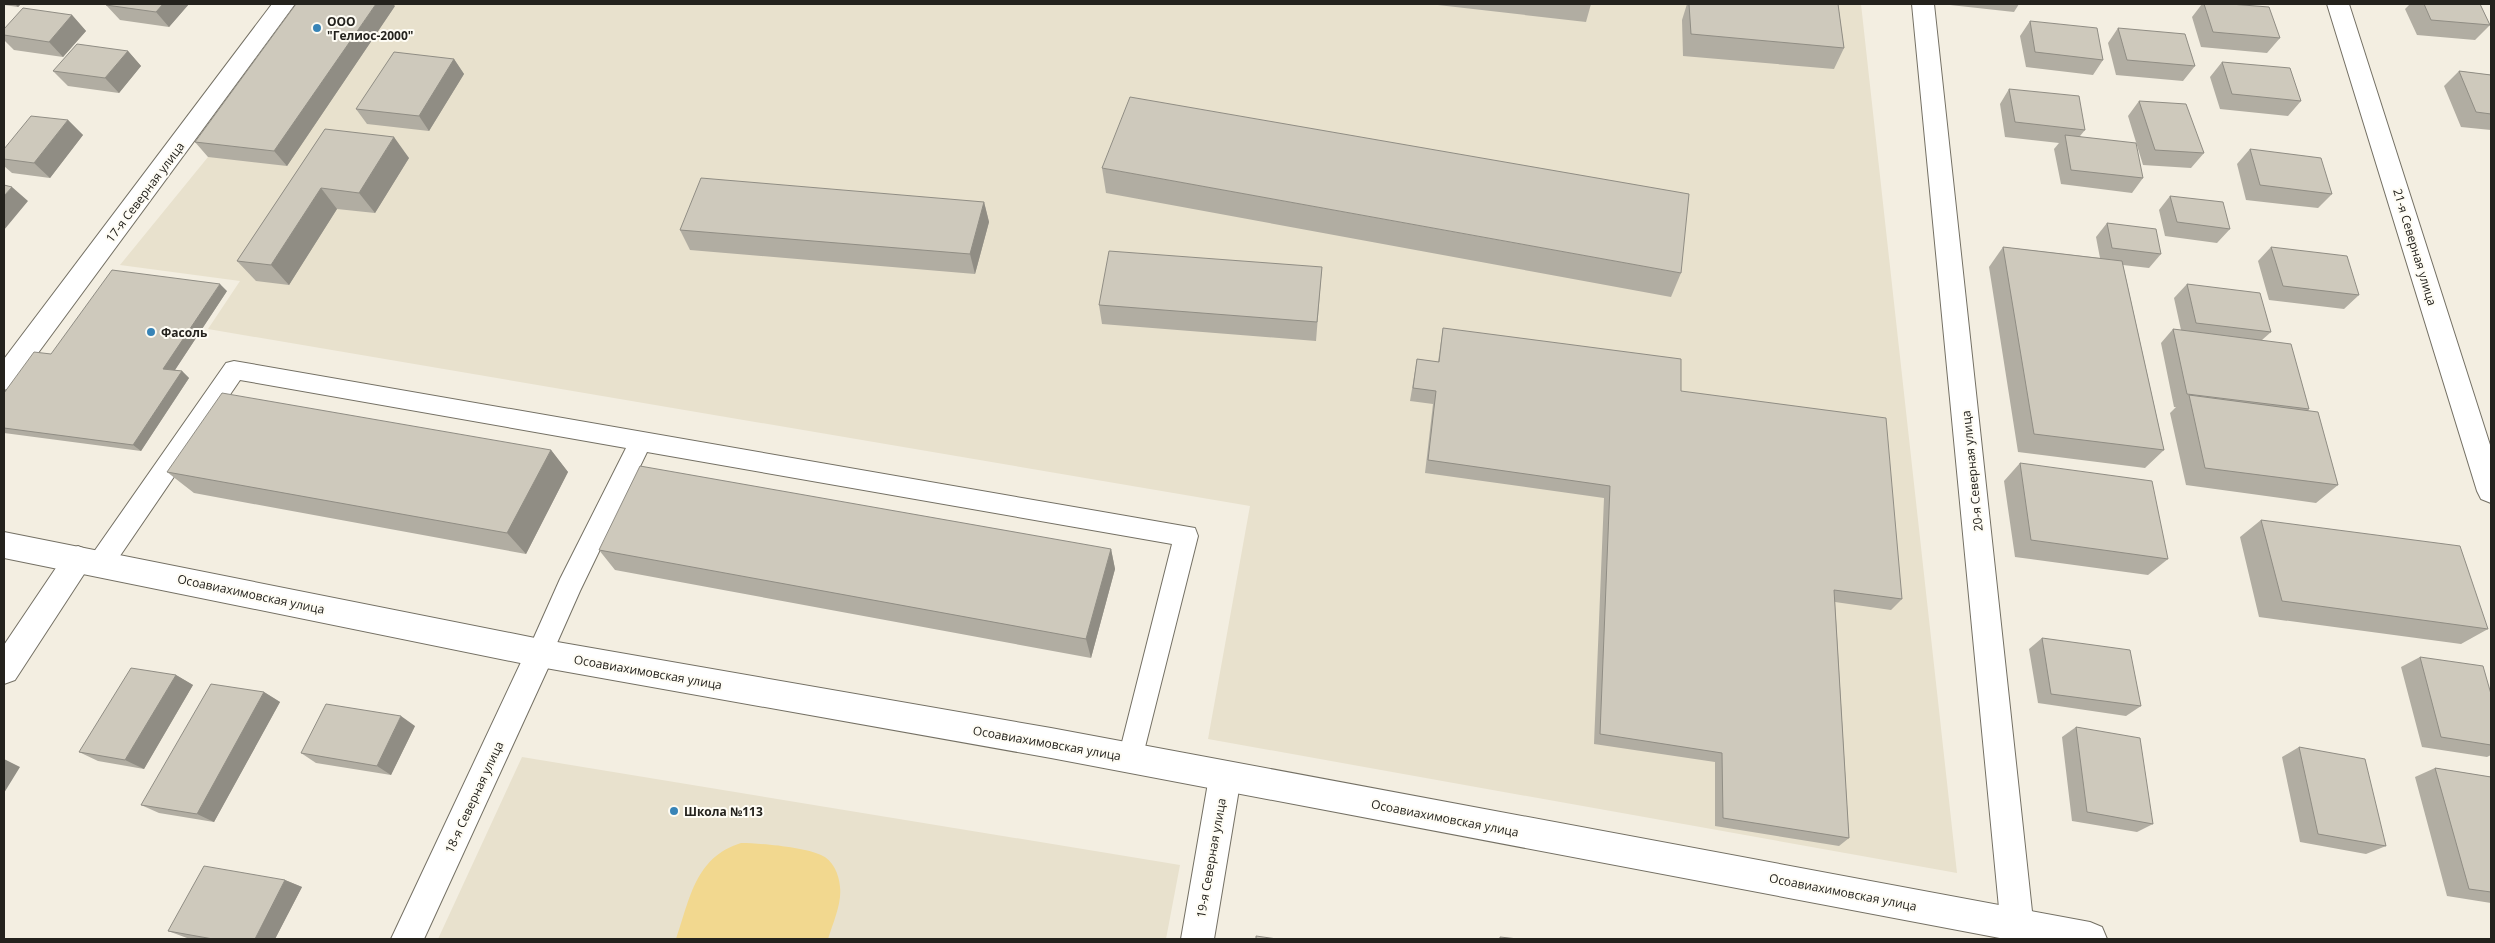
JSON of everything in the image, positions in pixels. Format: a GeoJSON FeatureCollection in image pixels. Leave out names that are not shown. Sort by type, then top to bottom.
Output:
{"type":"FeatureCollection","features":[{"type":"Feature","properties":{"kind":"street","name":"17-я Северная улица"},"geometry":{"type":"LineString","coordinates":[[4,379],[284,4]]}},
{"type":"Feature","properties":{"kind":"street","name":"20-я Северная улица"},"geometry":{"type":"LineString","coordinates":[[1923,4],[2019,932]]}},
{"type":"Feature","properties":{"kind":"street","name":"21-я Северная улица"},"geometry":{"type":"LineString","coordinates":[[2338,4],[2491,491]]}},
{"type":"Feature","properties":{"kind":"street","name":"Осоавиахимовская улица"},"geometry":{"type":"LineString","coordinates":[[4,547],[89,561],[540,653],[1130,758],[2019,932],[2090,939]]}},
{"type":"Feature","properties":{"kind":"street"},"geometry":{"type":"LineString","coordinates":[[4,670],[89,561]]}},
{"type":"Feature","properties":{"kind":"street","name":"18-я Северная улица"},"geometry":{"type":"LineString","coordinates":[[407,939],[540,653]]}},
{"type":"Feature","properties":{"kind":"street","name":"19-я Северная улица"},"geometry":{"type":"LineString","coordinates":[[1197,939],[1225,777]]}},
{"type":"Feature","properties":{"kind":"lane"},"geometry":{"type":"LineString","coordinates":[[89,561],[234,370],[1186,536],[1130,758]]}},
{"type":"Feature","properties":{"kind":"lane"},"geometry":{"type":"LineString","coordinates":[[540,653],[568,587],[641,441]]}},
{"type":"Feature","properties":{"kind":"shaded area"},"geometry":{"type":"Polygon","coordinates":[[[318,4],[1861,4],[1957,873],[1208,739],[1250,506],[208,329],[240,281],[120,265],[208,157],[318,4]]]}},
{"type":"Feature","properties":{"kind":"shaded area","name":"Школа №113"},"geometry":{"type":"Polygon","coordinates":[[[522,757],[1180,865],[1166,939],[438,939],[522,757]]]}},
{"type":"Feature","properties":{"kind":"shaded area"},"geometry":{"type":"Polygon","coordinates":[[[741,843],[804,850],[821,855],[829,860],[837,872],[840,900],[828,939],[676,939],[696,881],[704,869],[713,858],[741,843]]]}},
{"type":"Feature","properties":{"kind":"building"},"geometry":{"type":"Polygon","coordinates":[[[107,4],[163,4],[156,12],[107,4]]]}},
{"type":"Feature","properties":{"kind":"building"},"geometry":{"type":"Polygon","coordinates":[[[296,4],[376,4],[274,151],[195,142],[296,4]]]}},
{"type":"Feature","properties":{"kind":"building"},"geometry":{"type":"Polygon","coordinates":[[[1689,4],[1838,4],[1844,48],[1691,34],[1689,4]]]}},
{"type":"Feature","properties":{"kind":"building"},"geometry":{"type":"Polygon","coordinates":[[[2204,4],[2269,7],[2280,38],[2213,32],[2204,4]]]}},
{"type":"Feature","properties":{"kind":"building"},"geometry":{"type":"Polygon","coordinates":[[[2424,4],[2480,4],[2490,25],[2431,20],[2424,4]]]}},
{"type":"Feature","properties":{"kind":"building"},"geometry":{"type":"Polygon","coordinates":[[[23,8],[72,15],[49,42],[4,35],[4,29],[23,8]]]}},
{"type":"Feature","properties":{"kind":"building"},"geometry":{"type":"Polygon","coordinates":[[[2030,21],[2097,28],[2103,60],[2035,52],[2030,21]]]}},
{"type":"Feature","properties":{"kind":"building"},"geometry":{"type":"Polygon","coordinates":[[[2118,28],[2185,34],[2195,66],[2127,60],[2118,28]]]}},
{"type":"Feature","properties":{"kind":"building"},"geometry":{"type":"Polygon","coordinates":[[[77,44],[128,51],[105,78],[53,71],[77,44]]]}},
{"type":"Feature","properties":{"kind":"building"},"geometry":{"type":"Polygon","coordinates":[[[394,52],[454,59],[419,116],[356,109],[394,52]]]}},
{"type":"Feature","properties":{"kind":"building"},"geometry":{"type":"Polygon","coordinates":[[[2222,62],[2290,68],[2301,101],[2232,94],[2222,62]]]}},
{"type":"Feature","properties":{"kind":"building"},"geometry":{"type":"Polygon","coordinates":[[[2459,71],[2491,75],[2491,114],[2476,112],[2459,71]]]}},
{"type":"Feature","properties":{"kind":"building"},"geometry":{"type":"Polygon","coordinates":[[[2009,89],[2079,96],[2085,130],[2015,122],[2009,89]]]}},
{"type":"Feature","properties":{"kind":"building"},"geometry":{"type":"Polygon","coordinates":[[[1130,97],[1689,194],[1681,273],[1102,168],[1130,97]]]}},
{"type":"Feature","properties":{"kind":"building"},"geometry":{"type":"Polygon","coordinates":[[[2139,101],[2186,104],[2204,153],[2155,150],[2139,101]]]}},
{"type":"Feature","properties":{"kind":"building"},"geometry":{"type":"Polygon","coordinates":[[[31,116],[68,120],[34,163],[4,159],[4,149],[31,116]]]}},
{"type":"Feature","properties":{"kind":"building"},"geometry":{"type":"Polygon","coordinates":[[[325,129],[394,137],[359,193],[321,188],[271,265],[237,261],[325,129]]]}},
{"type":"Feature","properties":{"kind":"building"},"geometry":{"type":"Polygon","coordinates":[[[2065,135],[2136,143],[2143,178],[2071,170],[2065,135]]]}},
{"type":"Feature","properties":{"kind":"building"},"geometry":{"type":"Polygon","coordinates":[[[2250,149],[2321,158],[2332,194],[2260,185],[2250,149]]]}},
{"type":"Feature","properties":{"kind":"building"},"geometry":{"type":"Polygon","coordinates":[[[701,178],[984,202],[970,254],[680,230],[701,178]]]}},
{"type":"Feature","properties":{"kind":"building"},"geometry":{"type":"Polygon","coordinates":[[[4,185],[12,187],[4,196],[4,185]]]}},
{"type":"Feature","properties":{"kind":"building"},"geometry":{"type":"Polygon","coordinates":[[[2170,196],[2223,202],[2230,229],[2177,222],[2170,196]]]}},
{"type":"Feature","properties":{"kind":"building"},"geometry":{"type":"Polygon","coordinates":[[[2107,223],[2156,229],[2161,254],[2112,248],[2107,223]]]}},
{"type":"Feature","properties":{"kind":"building"},"geometry":{"type":"Polygon","coordinates":[[[2003,247],[2122,261],[2164,450],[2034,434],[2003,247]]]}},
{"type":"Feature","properties":{"kind":"building"},"geometry":{"type":"Polygon","coordinates":[[[2271,247],[2347,256],[2359,295],[2283,286],[2271,247]]]}},
{"type":"Feature","properties":{"kind":"building"},"geometry":{"type":"Polygon","coordinates":[[[1109,251],[1322,267],[1317,322],[1099,305],[1109,251]]]}},
{"type":"Feature","properties":{"kind":"building"},"geometry":{"type":"Polygon","coordinates":[[[112,270],[220,284],[163,369],[182,371],[133,445],[4,428],[4,393],[34,352],[51,354],[112,270]]]}},
{"type":"Feature","properties":{"kind":"building"},"geometry":{"type":"Polygon","coordinates":[[[2187,284],[2260,293],[2271,332],[2196,323],[2187,284]]]}},
{"type":"Feature","properties":{"kind":"building"},"geometry":{"type":"Polygon","coordinates":[[[1443,328],[1681,359],[1681,391],[1886,418],[1902,599],[1834,590],[1849,838],[1723,818],[1722,753],[1600,734],[1610,486],[1428,460],[1436,391],[1413,388],[1417,359],[1439,362],[1443,328]]]}},
{"type":"Feature","properties":{"kind":"building"},"geometry":{"type":"Polygon","coordinates":[[[2173,329],[2291,344],[2309,409],[2187,394],[2173,329]]]}},
{"type":"Feature","properties":{"kind":"building"},"geometry":{"type":"Polygon","coordinates":[[[222,393],[551,450],[507,533],[167,472],[222,393]]]}},
{"type":"Feature","properties":{"kind":"building"},"geometry":{"type":"Polygon","coordinates":[[[2189,395],[2318,412],[2338,485],[2205,468],[2189,395]]]}},
{"type":"Feature","properties":{"kind":"building"},"geometry":{"type":"Polygon","coordinates":[[[2020,463],[2152,481],[2168,559],[2031,540],[2020,463]]]}},
{"type":"Feature","properties":{"kind":"building"},"geometry":{"type":"Polygon","coordinates":[[[640,466],[1111,549],[1086,639],[599,550],[640,466]]]}},
{"type":"Feature","properties":{"kind":"building"},"geometry":{"type":"Polygon","coordinates":[[[2261,520],[2460,546],[2488,629],[2282,601],[2261,520]]]}},
{"type":"Feature","properties":{"kind":"building"},"geometry":{"type":"Polygon","coordinates":[[[2042,638],[2130,650],[2141,706],[2051,694],[2042,638]]]}},
{"type":"Feature","properties":{"kind":"building"},"geometry":{"type":"Polygon","coordinates":[[[2420,657],[2483,666],[2491,694],[2491,745],[2441,737],[2420,657]]]}},
{"type":"Feature","properties":{"kind":"building"},"geometry":{"type":"Polygon","coordinates":[[[131,668],[176,675],[125,760],[79,752],[131,668]]]}},
{"type":"Feature","properties":{"kind":"building"},"geometry":{"type":"Polygon","coordinates":[[[211,684],[264,692],[197,814],[141,805],[211,684]]]}},
{"type":"Feature","properties":{"kind":"building"},"geometry":{"type":"Polygon","coordinates":[[[326,704],[401,716],[377,766],[301,753],[326,704]]]}},
{"type":"Feature","properties":{"kind":"building"},"geometry":{"type":"Polygon","coordinates":[[[2076,727],[2140,738],[2153,824],[2087,812],[2076,727]]]}},
{"type":"Feature","properties":{"kind":"building"},"geometry":{"type":"Polygon","coordinates":[[[2299,747],[2365,759],[2386,846],[2318,834],[2299,747]]]}},
{"type":"Feature","properties":{"kind":"building"},"geometry":{"type":"Polygon","coordinates":[[[2435,768],[2491,777],[2491,892],[2469,889],[2435,768]]]}},
{"type":"Feature","properties":{"kind":"building"},"geometry":{"type":"Polygon","coordinates":[[[204,866],[285,880],[255,939],[213,939],[168,931],[204,866]]]}},
{"type":"Feature","properties":{"kind":"building"},"geometry":{"type":"Polygon","coordinates":[[[1256,936],[1277,939],[1256,939],[1256,936]]]}},
{"type":"Feature","properties":{"kind":"building"},"geometry":{"type":"Polygon","coordinates":[[[1500,937],[1518,939],[1500,939],[1500,937]]]}},
{"type":"Feature","properties":{"kind":"place","name":"ООО \"Гелиос-2000\""},"geometry":{"type":"Point","coordinates":[317,28]}},
{"type":"Feature","properties":{"kind":"place","name":"Фасоль"},"geometry":{"type":"Point","coordinates":[151,332]}},
{"type":"Feature","properties":{"kind":"place","name":"Школа №113"},"geometry":{"type":"Point","coordinates":[674,811]}}]}
